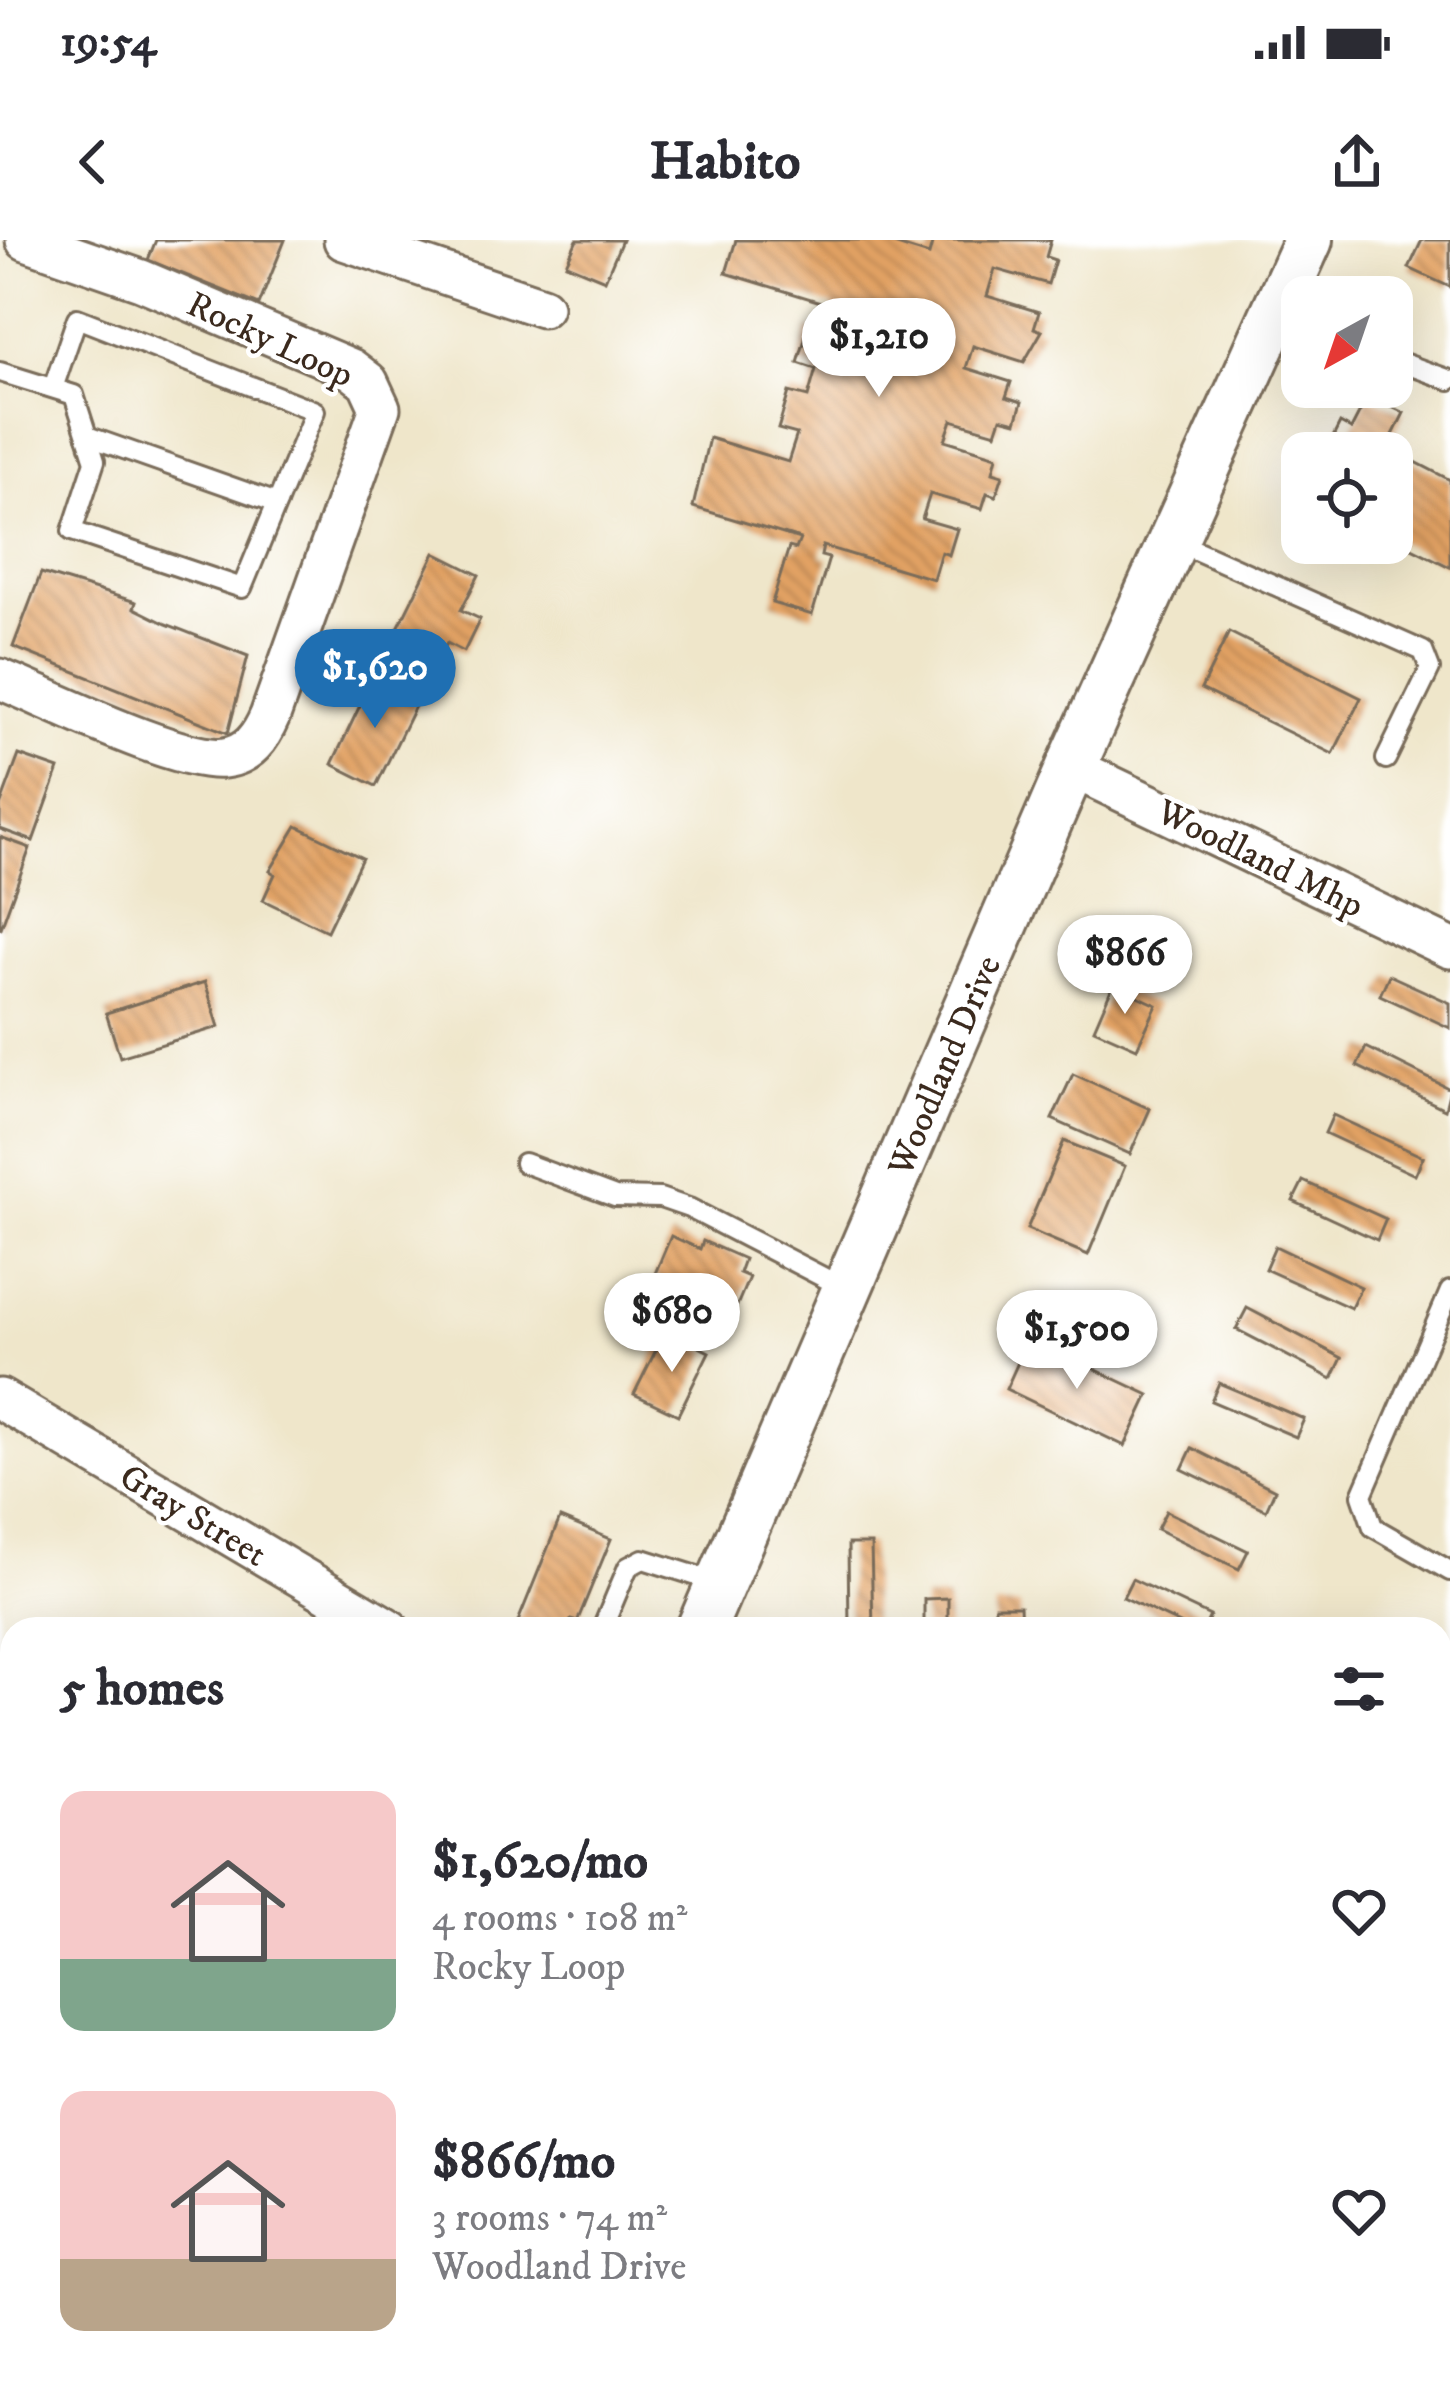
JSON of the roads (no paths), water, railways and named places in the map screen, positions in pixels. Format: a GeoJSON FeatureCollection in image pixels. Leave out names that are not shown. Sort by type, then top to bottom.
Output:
{"type":"FeatureCollection","features":[{"type":"Feature","properties":{"kind":"street","name":"Rocky Loop"},"geometry":{"type":"LineString","coordinates":[[0,679],[201,757],[244,752],[262,737],[380,408],[368,382],[351,368],[141,280],[26,240]]}},
{"type":"Feature","properties":{"kind":"street"},"geometry":{"type":"LineString","coordinates":[[344,240],[542,307]]}},
{"type":"Feature","properties":{"kind":"street","name":"Woodland Drive"},"geometry":{"type":"LineString","coordinates":[[706,1617],[1071,767],[1173,540],[1280,320],[1308,240]]}},
{"type":"Feature","properties":{"kind":"street","name":"Woodland Mhp"},"geometry":{"type":"LineString","coordinates":[[1071,767],[1450,948]]}},
{"type":"Feature","properties":{"kind":"street","name":"Gray Street"},"geometry":{"type":"LineString","coordinates":[[5,1412],[367,1617]]}},
{"type":"Feature","properties":{"kind":"lane"},"geometry":{"type":"LineString","coordinates":[[0,372],[53,388],[74,394],[95,460],[72,531],[242,588],[315,411],[77,318],[53,388]]}},
{"type":"Feature","properties":{"kind":"lane"},"geometry":{"type":"LineString","coordinates":[[1413,367],[1450,380]]}},
{"type":"Feature","properties":{"kind":"lane"},"geometry":{"type":"LineString","coordinates":[[87,436],[277,503]]}},
{"type":"Feature","properties":{"kind":"lane"},"geometry":{"type":"LineString","coordinates":[[1173,540],[1424,651],[1430,669],[1385,759]]}},
{"type":"Feature","properties":{"kind":"lane"},"geometry":{"type":"LineString","coordinates":[[524,1163],[615,1196],[660,1198],[689,1208],[846,1289]]}},
{"type":"Feature","properties":{"kind":"lane"},"geometry":{"type":"LineString","coordinates":[[1450,1292],[1362,1495],[1372,1527],[1450,1570]]}},
{"type":"Feature","properties":{"kind":"lane"},"geometry":{"type":"LineString","coordinates":[[607,1617],[628,1567],[643,1559],[719,1583]]}}]}
